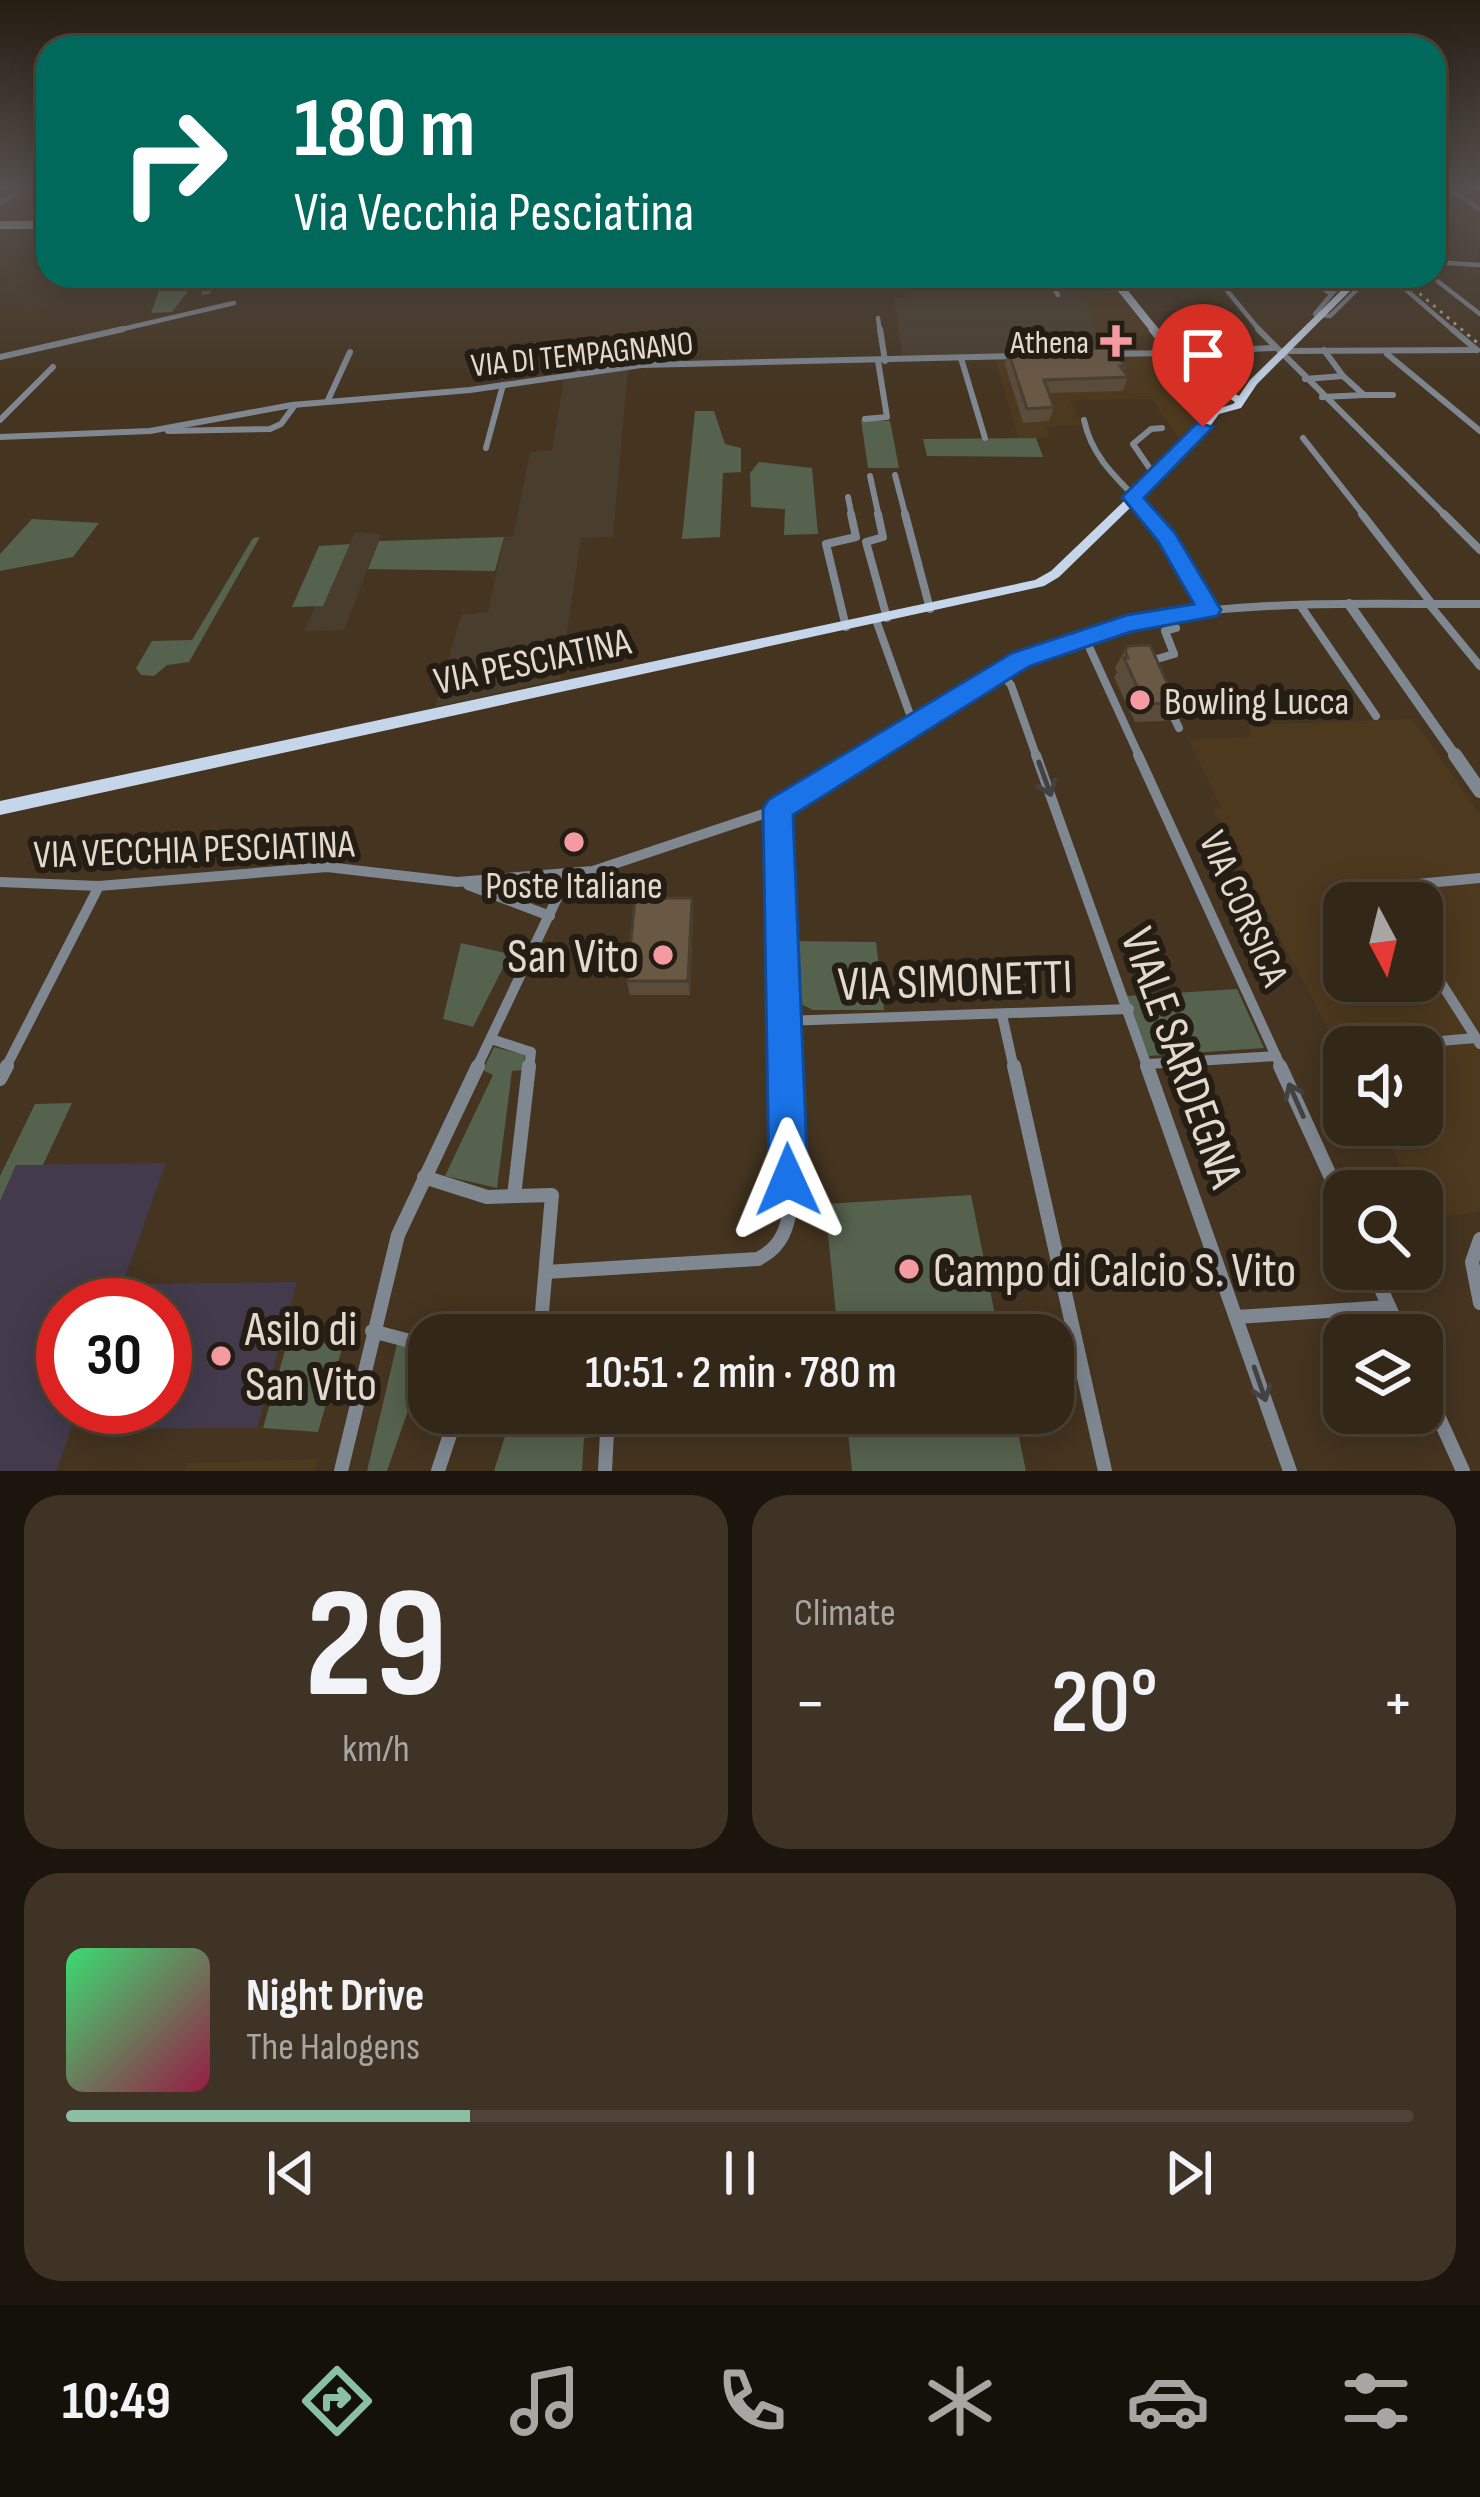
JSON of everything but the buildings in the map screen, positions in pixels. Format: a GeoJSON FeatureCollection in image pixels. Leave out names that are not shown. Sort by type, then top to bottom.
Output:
{"type":"FeatureCollection","features":[{"type":"Feature","properties":{"kind":"main road"},"geometry":{"type":"LineString","coordinates":[[1122,288],[1198,380],[1206,419]]}},
{"type":"Feature","properties":{"kind":"main road"},"geometry":{"type":"LineString","coordinates":[[1205,397],[1230,395],[1252,382],[1348,288]]}},
{"type":"Feature","properties":{"kind":"main road"},"geometry":{"type":"LineString","coordinates":[[1198,380],[1230,395]]}},
{"type":"Feature","properties":{"kind":"main road","name":"VIA PESCIATINA"},"geometry":{"type":"LineString","coordinates":[[0,808],[1030,586],[1070,560],[1196,438],[1206,419],[1222,408],[1237,406],[1230,395]]}},
{"type":"Feature","properties":{"kind":"main road"},"geometry":{"type":"LineString","coordinates":[[1205,397],[1222,408]]}},
{"type":"Feature","properties":{"kind":"street"},"geometry":{"type":"LineString","coordinates":[[1446,263],[1478,266]]}},
{"type":"Feature","properties":{"kind":"street"},"geometry":{"type":"LineString","coordinates":[[1054,288],[1058,295]]}},
{"type":"Feature","properties":{"kind":"street"},"geometry":{"type":"LineString","coordinates":[[1225,288],[1322,397],[1480,550]]}},
{"type":"Feature","properties":{"kind":"street"},"geometry":{"type":"LineString","coordinates":[[1322,288],[1330,293]]}},
{"type":"Feature","properties":{"kind":"street"},"geometry":{"type":"LineString","coordinates":[[1335,288],[1313,312],[1318,317],[1330,316],[1359,288]]}},
{"type":"Feature","properties":{"kind":"street"},"geometry":{"type":"LineString","coordinates":[[1186,352],[1477,350],[1404,288]]}},
{"type":"Feature","properties":{"kind":"street"},"geometry":{"type":"LineString","coordinates":[[1446,288],[1480,314]]}},
{"type":"Feature","properties":{"kind":"street"},"geometry":{"type":"LineString","coordinates":[[0,357],[234,303]]}},
{"type":"Feature","properties":{"kind":"street"},"geometry":{"type":"LineString","coordinates":[[866,419],[887,417],[878,318]]}},
{"type":"Feature","properties":{"kind":"street"},"geometry":{"type":"LineString","coordinates":[[1324,350],[1364,395]]}},
{"type":"Feature","properties":{"kind":"street"},"geometry":{"type":"LineString","coordinates":[[328,400],[350,352]]}},
{"type":"Feature","properties":{"kind":"street"},"geometry":{"type":"LineString","coordinates":[[1384,352],[1480,431]]}},
{"type":"Feature","properties":{"kind":"street"},"geometry":{"type":"LineString","coordinates":[[1091,354],[1173,353]]}},
{"type":"Feature","properties":{"kind":"street","name":"VIA DI TEMPAGNANO"},"geometry":{"type":"LineString","coordinates":[[0,437],[164,429],[295,404],[503,385],[654,364],[1025,356]]}},
{"type":"Feature","properties":{"kind":"street"},"geometry":{"type":"LineString","coordinates":[[961,358],[985,438]]}},
{"type":"Feature","properties":{"kind":"street"},"geometry":{"type":"LineString","coordinates":[[0,420],[52,368]]}},
{"type":"Feature","properties":{"kind":"street"},"geometry":{"type":"LineString","coordinates":[[1305,379],[1343,376]]}},
{"type":"Feature","properties":{"kind":"street"},"geometry":{"type":"LineString","coordinates":[[486,448],[503,385]]}},
{"type":"Feature","properties":{"kind":"street"},"geometry":{"type":"LineString","coordinates":[[1322,397],[1393,395]]}},
{"type":"Feature","properties":{"kind":"street"},"geometry":{"type":"LineString","coordinates":[[164,429],[187,433],[270,429],[281,424],[295,404]]}},
{"type":"Feature","properties":{"kind":"street"},"geometry":{"type":"LineString","coordinates":[[1084,420],[1088,439],[1106,468],[1167,538],[1209,610]]}},
{"type":"Feature","properties":{"kind":"street"},"geometry":{"type":"LineString","coordinates":[[1155,476],[1133,444],[1151,429],[1162,428]]}},
{"type":"Feature","properties":{"kind":"street"},"geometry":{"type":"LineString","coordinates":[[1303,438],[1480,666]]}},
{"type":"Feature","properties":{"kind":"street"},"geometry":{"type":"LineString","coordinates":[[895,475],[930,609]]}},
{"type":"Feature","properties":{"kind":"street"},"geometry":{"type":"LineString","coordinates":[[870,476],[883,537],[866,542],[882,619],[914,723]]}},
{"type":"Feature","properties":{"kind":"street"},"geometry":{"type":"LineString","coordinates":[[846,627],[826,544],[856,537],[848,497]]}},
{"type":"Feature","properties":{"kind":"street"},"geometry":{"type":"LineString","coordinates":[[1349,604],[1480,791]]}},
{"type":"Feature","properties":{"kind":"street","name":"VIA VECCHIA PESCIATINA"},"geometry":{"type":"LineString","coordinates":[[0,883],[99,886],[327,867],[458,882],[568,874],[633,861],[778,809],[1000,672],[1084,638],[1168,615],[1209,610],[1480,604]]}},
{"type":"Feature","properties":{"kind":"street"},"geometry":{"type":"LineString","coordinates":[[1300,605],[1376,716]]}},
{"type":"Feature","properties":{"kind":"street"},"geometry":{"type":"LineString","coordinates":[[1151,671],[1150,659],[1174,654],[1165,631],[1176,628],[1168,615]]}},
{"type":"Feature","properties":{"kind":"street","name":"VIA CORSICA"},"geometry":{"type":"LineString","coordinates":[[1084,638],[1328,1170]]}},
{"type":"Feature","properties":{"kind":"street","name":"VIALE SARDEGNA"},"geometry":{"type":"LineString","coordinates":[[1000,672],[1011,685],[1129,1009],[1290,1471]]}},
{"type":"Feature","properties":{"kind":"street"},"geometry":{"type":"LineString","coordinates":[[1161,691],[1179,728]]}},
{"type":"Feature","properties":{"kind":"street"},"geometry":{"type":"LineString","coordinates":[[546,1272],[758,1259],[774,1252],[789,1215],[778,809]]}},
{"type":"Feature","properties":{"kind":"street"},"geometry":{"type":"LineString","coordinates":[[341,1471],[398,1235],[568,874]]}},
{"type":"Feature","properties":{"kind":"street"},"geometry":{"type":"LineString","coordinates":[[1429,882],[1480,878]]}},
{"type":"Feature","properties":{"kind":"street"},"geometry":{"type":"LineString","coordinates":[[458,882],[513,898],[550,916]]}},
{"type":"Feature","properties":{"kind":"street"},"geometry":{"type":"LineString","coordinates":[[0,1079],[99,886]]}},
{"type":"Feature","properties":{"kind":"street"},"geometry":{"type":"LineString","coordinates":[[1443,985],[1478,1041],[1443,1043]]}},
{"type":"Feature","properties":{"kind":"street","name":"VIA SIMONETTI"},"geometry":{"type":"LineString","coordinates":[[784,1021],[1129,1009]]}},
{"type":"Feature","properties":{"kind":"street"},"geometry":{"type":"LineString","coordinates":[[1002,1015],[1105,1471]]}},
{"type":"Feature","properties":{"kind":"street"},"geometry":{"type":"LineString","coordinates":[[490,1040],[531,1052],[514,1196]]}},
{"type":"Feature","properties":{"kind":"street"},"geometry":{"type":"LineString","coordinates":[[1148,1064],[1276,1056]]}},
{"type":"Feature","properties":{"kind":"street"},"geometry":{"type":"LineString","coordinates":[[424,1177],[487,1197],[552,1195],[542,1314]]}},
{"type":"Feature","properties":{"kind":"street"},"geometry":{"type":"LineString","coordinates":[[1480,1239],[1471,1264],[1480,1303]]}},
{"type":"Feature","properties":{"kind":"street"},"geometry":{"type":"LineString","coordinates":[[1381,1290],[1392,1314]]}},
{"type":"Feature","properties":{"kind":"street"},"geometry":{"type":"LineString","coordinates":[[1237,1317],[1389,1307]]}},
{"type":"Feature","properties":{"kind":"street"},"geometry":{"type":"LineString","coordinates":[[372,1331],[408,1340]]}},
{"type":"Feature","properties":{"kind":"street"},"geometry":{"type":"LineString","coordinates":[[1443,1427],[1463,1471]]}},
{"type":"Feature","properties":{"kind":"street"},"geometry":{"type":"LineString","coordinates":[[438,1471],[450,1434]]}},
{"type":"Feature","properties":{"kind":"street"},"geometry":{"type":"LineString","coordinates":[[605,1471],[607,1434]]}},
{"type":"Feature","properties":{"kind":"shaded area"},"geometry":{"type":"Polygon","coordinates":[[[904,288],[1117,288],[1121,293],[1082,296],[1109,352],[903,357],[894,298],[907,298],[904,288]]]}},
{"type":"Feature","properties":{"kind":"shaded area"},"geometry":{"type":"Polygon","coordinates":[[[1117,288],[1163,290],[1123,293],[1155,335],[1128,337],[1138,351],[1167,351],[1199,388],[1202,414],[1180,441],[1151,399],[1070,400],[1082,425],[1047,427],[1050,438],[1018,438],[994,355],[1109,350],[1081,295],[1120,292],[1117,288]]]}},
{"type":"Feature","properties":{"kind":"shaded area"},"geometry":{"type":"Polygon","coordinates":[[[628,369],[613,537],[581,538],[560,679],[435,707],[461,615],[488,612],[504,537],[513,536],[530,452],[552,450],[564,377],[628,369]]]}},
{"type":"Feature","properties":{"kind":"shaded area"},"geometry":{"type":"Polygon","coordinates":[[[355,532],[381,534],[344,630],[305,631],[315,606],[323,605],[355,532]]]}},
{"type":"Feature","properties":{"kind":"shaded area"},"geometry":{"type":"Polygon","coordinates":[[[1413,719],[1480,814],[1480,1211],[1443,1218],[1443,1170],[1403,1170],[1390,1146],[1443,1146],[1443,1026],[1326,1026],[1213,810],[1221,808],[1188,739],[1252,737],[1248,725],[1413,719]]]}},
{"type":"Feature","properties":{"kind":"shaded area"},"geometry":{"type":"Polygon","coordinates":[[[166,1163],[125,1278],[36,1278],[36,1434],[69,1434],[56,1471],[0,1471],[0,1201],[16,1165],[166,1163]]]}},
{"type":"Feature","properties":{"kind":"shaded area","name":"Asilo di San Vito"},"geometry":{"type":"Polygon","coordinates":[[[297,1282],[257,1428],[192,1428],[192,1283],[297,1282]]]}},
{"type":"Feature","properties":{"kind":"shaded area"},"geometry":{"type":"Polygon","coordinates":[[[318,1459],[315,1471],[184,1471],[186,1463],[318,1459]]]}},
{"type":"Feature","properties":{"kind":"green space"},"geometry":{"type":"Polygon","coordinates":[[[160,288],[191,288],[172,312],[151,313],[160,288]]]}},
{"type":"Feature","properties":{"kind":"green space"},"geometry":{"type":"Polygon","coordinates":[[[695,411],[714,411],[725,444],[741,448],[741,472],[723,473],[720,537],[682,539],[695,411]]]}},
{"type":"Feature","properties":{"kind":"green space"},"geometry":{"type":"Polygon","coordinates":[[[861,420],[890,421],[899,468],[868,468],[861,420]]]}},
{"type":"Feature","properties":{"kind":"green space"},"geometry":{"type":"Polygon","coordinates":[[[1036,438],[1043,457],[927,456],[923,439],[1036,438]]]}},
{"type":"Feature","properties":{"kind":"green space"},"geometry":{"type":"Polygon","coordinates":[[[759,462],[812,468],[818,534],[784,535],[785,509],[751,507],[750,473],[759,462]]]}},
{"type":"Feature","properties":{"kind":"green space"},"geometry":{"type":"Polygon","coordinates":[[[32,519],[99,523],[73,557],[0,571],[0,554],[32,519]]]}},
{"type":"Feature","properties":{"kind":"green space"},"geometry":{"type":"Polygon","coordinates":[[[260,537],[189,662],[167,665],[154,676],[141,675],[136,668],[152,641],[192,640],[253,538],[260,537]]]}},
{"type":"Feature","properties":{"kind":"green space"},"geometry":{"type":"Polygon","coordinates":[[[504,537],[495,571],[368,569],[379,541],[504,537]]]}},
{"type":"Feature","properties":{"kind":"green space"},"geometry":{"type":"Polygon","coordinates":[[[350,544],[323,606],[292,607],[319,546],[350,544]]]}},
{"type":"Feature","properties":{"kind":"green space"},"geometry":{"type":"Polygon","coordinates":[[[793,941],[876,942],[884,1010],[813,1010],[799,1003],[793,941]]]}},
{"type":"Feature","properties":{"kind":"green space"},"geometry":{"type":"Polygon","coordinates":[[[461,943],[510,954],[473,1027],[443,1019],[461,943]]]}},
{"type":"Feature","properties":{"kind":"green space"},"geometry":{"type":"Polygon","coordinates":[[[1237,989],[1264,1048],[1149,1056],[1127,996],[1237,989]]]}},
{"type":"Feature","properties":{"kind":"green space"},"geometry":{"type":"Polygon","coordinates":[[[494,1047],[525,1055],[523,1070],[512,1071],[497,1188],[445,1176],[493,1075],[483,1070],[494,1047]]]}},
{"type":"Feature","properties":{"kind":"green space"},"geometry":{"type":"Polygon","coordinates":[[[72,1103],[43,1165],[16,1165],[0,1201],[0,1176],[35,1104],[72,1103]]]}},
{"type":"Feature","properties":{"kind":"green space","name":"Campo di Calcio S. Vito"},"geometry":{"type":"Polygon","coordinates":[[[971,1195],[995,1314],[836,1314],[825,1204],[971,1195]]]}},
{"type":"Feature","properties":{"kind":"green space"},"geometry":{"type":"Polygon","coordinates":[[[288,1340],[343,1345],[318,1432],[263,1428],[288,1340]]]}},
{"type":"Feature","properties":{"kind":"green space"},"geometry":{"type":"Polygon","coordinates":[[[397,1344],[408,1347],[408,1411],[387,1471],[367,1471],[397,1344]]]}},
{"type":"Feature","properties":{"kind":"green space"},"geometry":{"type":"Polygon","coordinates":[[[506,1434],[599,1434],[584,1438],[582,1471],[494,1471],[506,1434]]]}},
{"type":"Feature","properties":{"kind":"green space","name":"Campo di Calcio S. Vito"},"geometry":{"type":"Polygon","coordinates":[[[848,1434],[1018,1434],[1026,1471],[852,1471],[848,1434]]]}},
{"type":"Feature","properties":{"kind":"railway"},"geometry":{"type":"LineString","coordinates":[[1413,288],[1480,345]]}},
{"type":"Feature","properties":{"kind":"place","name":"Athena"},"geometry":{"type":"Point","coordinates":[1116,341]}},
{"type":"Feature","properties":{"kind":"place","name":"Bowling Lucca"},"geometry":{"type":"Point","coordinates":[1140,700]}},
{"type":"Feature","properties":{"kind":"place","name":"Poste Italiane"},"geometry":{"type":"Point","coordinates":[574,842]}},
{"type":"Feature","properties":{"kind":"place","name":"San Vito"},"geometry":{"type":"Point","coordinates":[663,955]}},
{"type":"Feature","properties":{"kind":"place","name":"Campo di Calcio S. Vito"},"geometry":{"type":"Point","coordinates":[909,1269]}},
{"type":"Feature","properties":{"kind":"place","name":"Asilo di San Vito"},"geometry":{"type":"Point","coordinates":[221,1356]}},
{"type":"Feature","properties":{"kind":"route"},"geometry":{"type":"LineString","coordinates":[[788,1180],[778,809],[1021,660],[1127,624],[1209,610],[1167,538],[1132,497],[1203,427]]}}]}
